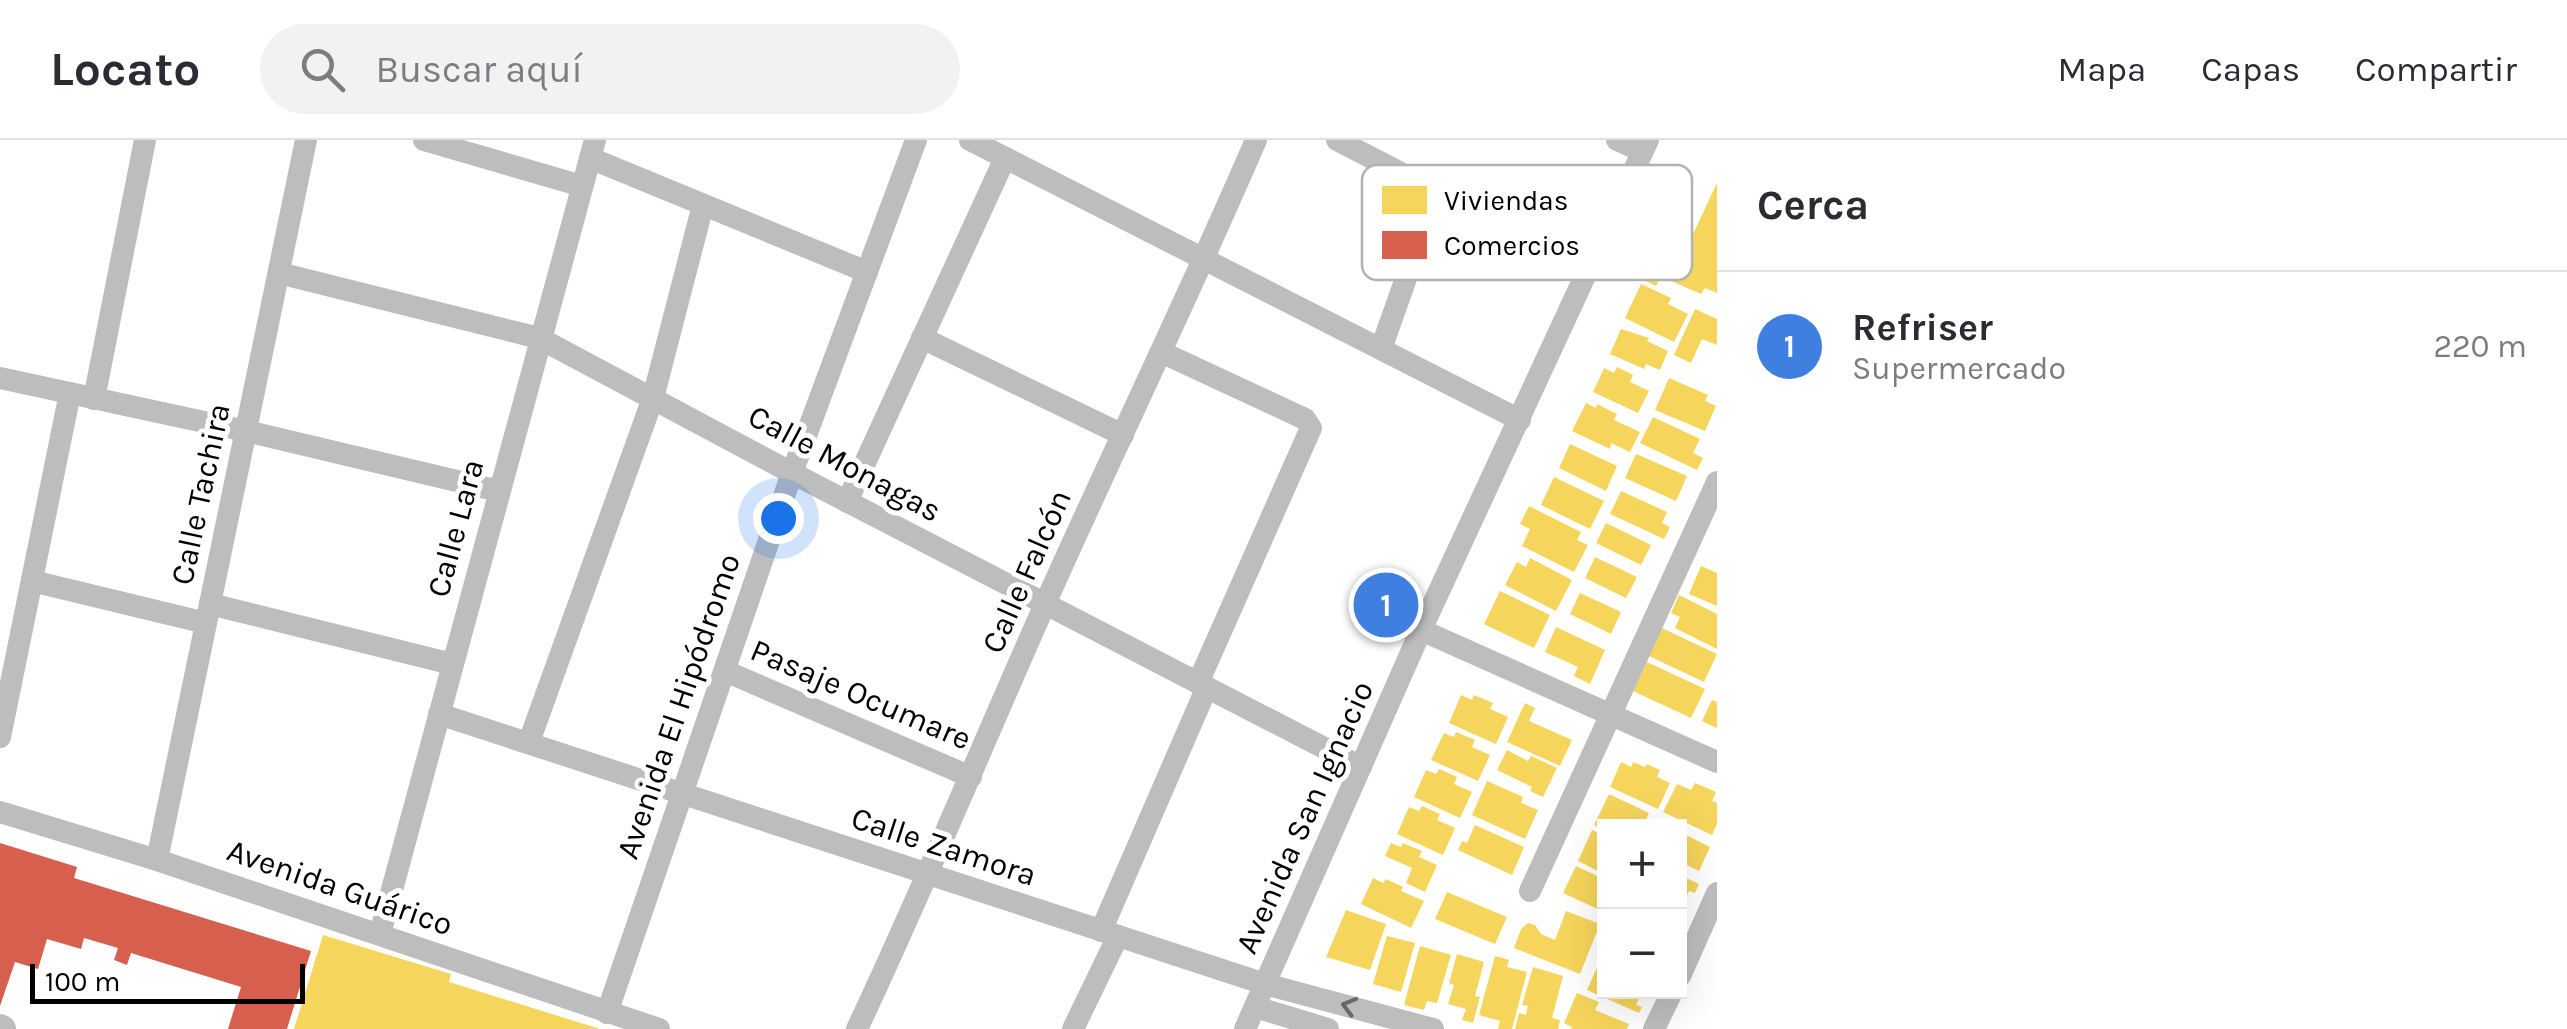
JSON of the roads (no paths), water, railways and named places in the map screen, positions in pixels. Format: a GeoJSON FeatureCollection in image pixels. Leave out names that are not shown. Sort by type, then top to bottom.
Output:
{"type":"FeatureCollection","features":[{"type":"Feature","properties":{"kind":"street"},"geometry":{"type":"LineString","coordinates":[[94,399],[145,140]]}},
{"type":"Feature","properties":{"kind":"street","name":"Calle Tachira"},"geometry":{"type":"LineString","coordinates":[[158,860],[306,140]]}},
{"type":"Feature","properties":{"kind":"street"},"geometry":{"type":"LineString","coordinates":[[424,140],[582,186]]}},
{"type":"Feature","properties":{"kind":"street","name":"Avenida El Hipódromo"},"geometry":{"type":"LineString","coordinates":[[607,1013],[792,473],[916,140]]}},
{"type":"Feature","properties":{"kind":"street"},"geometry":{"type":"LineString","coordinates":[[970,140],[1520,420]]}},
{"type":"Feature","properties":{"kind":"street","name":"Calle Falcón"},"geometry":{"type":"LineString","coordinates":[[856,1029],[929,875],[1046,603],[1256,140]]}},
{"type":"Feature","properties":{"kind":"street"},"geometry":{"type":"LineString","coordinates":[[1336,140],[1385,165]]}},
{"type":"Feature","properties":{"kind":"street"},"geometry":{"type":"LineString","coordinates":[[1617,140],[1645,146]]}},
{"type":"Feature","properties":{"kind":"street"},"geometry":{"type":"LineString","coordinates":[[592,149],[703,204],[867,272]]}},
{"type":"Feature","properties":{"kind":"street","name":"Calle Lara"},"geometry":{"type":"LineString","coordinates":[[380,934],[592,149]]}},
{"type":"Feature","properties":{"kind":"street"},"geometry":{"type":"LineString","coordinates":[[847,502],[1005,158]]}},
{"type":"Feature","properties":{"kind":"street"},"geometry":{"type":"LineString","coordinates":[[529,742],[653,398],[703,204]]}},
{"type":"Feature","properties":{"kind":"street","name":"Calle Monagas"},"geometry":{"type":"LineString","coordinates":[[279,273],[538,338],[1361,767]]}},
{"type":"Feature","properties":{"kind":"street"},"geometry":{"type":"LineString","coordinates":[[1381,349],[1405,280]]}},
{"type":"Feature","properties":{"kind":"street","name":"Avenida San Ignacio"},"geometry":{"type":"LineString","coordinates":[[1250,1018],[1421,630],[1584,280]]}},
{"type":"Feature","properties":{"kind":"street"},"geometry":{"type":"LineString","coordinates":[[922,338],[1123,435]]}},
{"type":"Feature","properties":{"kind":"street"},"geometry":{"type":"LineString","coordinates":[[1073,1029],[1203,685],[1311,428],[1305,419],[1161,352]]}},
{"type":"Feature","properties":{"kind":"street"},"geometry":{"type":"LineString","coordinates":[[0,378],[246,430],[499,491]]}},
{"type":"Feature","properties":{"kind":"street"},"geometry":{"type":"LineString","coordinates":[[0,737],[70,393]]}},
{"type":"Feature","properties":{"kind":"street"},"geometry":{"type":"LineString","coordinates":[[1530,891],[1717,482]]}},
{"type":"Feature","properties":{"kind":"street"},"geometry":{"type":"LineString","coordinates":[[32,580],[452,664]]}},
{"type":"Feature","properties":{"kind":"street"},"geometry":{"type":"LineString","coordinates":[[1421,630],[1717,762]]}},
{"type":"Feature","properties":{"kind":"street","name":"Pasaje Ocumare"},"geometry":{"type":"LineString","coordinates":[[724,671],[971,776]]}},
{"type":"Feature","properties":{"kind":"street","name":"Calle Zamora"},"geometry":{"type":"LineString","coordinates":[[438,714],[1266,984],[1433,1029]]}},
{"type":"Feature","properties":{"kind":"street","name":"Avenida Guárico"},"geometry":{"type":"LineString","coordinates":[[0,812],[158,860],[659,1029]]}},
{"type":"Feature","properties":{"kind":"street"},"geometry":{"type":"LineString","coordinates":[[1687,964],[1711,921],[1717,893]]}},
{"type":"Feature","properties":{"kind":"street"},"geometry":{"type":"LineString","coordinates":[[1654,1029],[1669,999]]}},
{"type":"Feature","properties":{"kind":"street"},"geometry":{"type":"LineString","coordinates":[[1250,1018],[1328,1029]]}},
{"type":"Feature","properties":{"kind":"place","name":"Refriser"},"geometry":{"type":"Point","coordinates":[1386,605]}}]}
